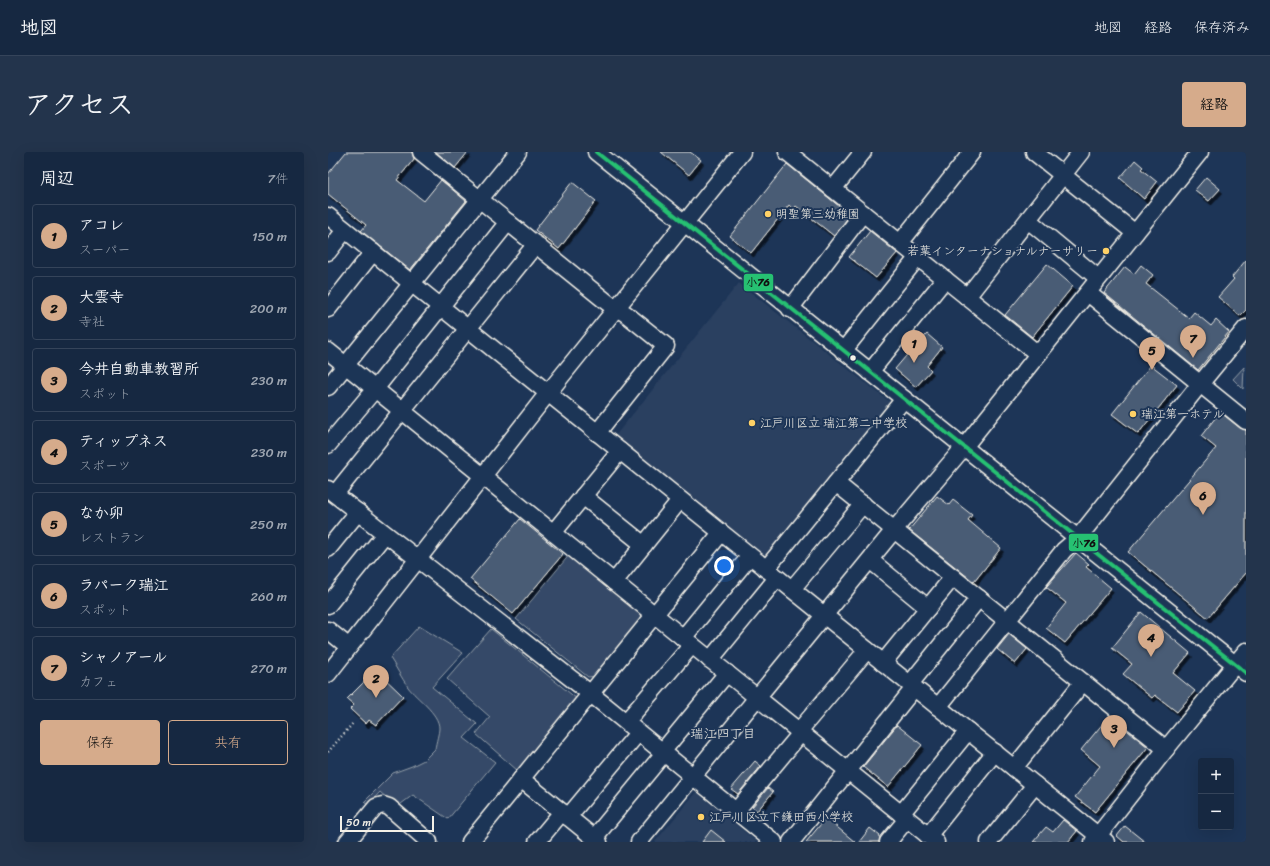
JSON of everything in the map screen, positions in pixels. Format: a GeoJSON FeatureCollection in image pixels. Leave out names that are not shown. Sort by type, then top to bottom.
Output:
{"type":"FeatureCollection","features":[{"type":"Feature","properties":{"kind":"street"},"geometry":{"type":"LineString","coordinates":[[421,152],[608,303],[626,314],[666,346],[597,433]]}},
{"type":"Feature","properties":{"kind":"street"},"geometry":{"type":"LineString","coordinates":[[328,387],[518,152]]}},
{"type":"Feature","properties":{"kind":"street"},"geometry":{"type":"LineString","coordinates":[[596,152],[686,223],[790,309],[1241,668]]}},
{"type":"Feature","properties":{"kind":"street"},"geometry":{"type":"LineString","coordinates":[[328,674],[419,560],[548,393],[742,152]]}},
{"type":"Feature","properties":{"kind":"street"},"geometry":{"type":"LineString","coordinates":[[787,152],[1038,354]]}},
{"type":"Feature","properties":{"kind":"street"},"geometry":{"type":"LineString","coordinates":[[833,189],[863,152]]}},
{"type":"Feature","properties":{"kind":"street"},"geometry":{"type":"LineString","coordinates":[[900,243],[972,152]]}},
{"type":"Feature","properties":{"kind":"street"},"geometry":{"type":"LineString","coordinates":[[1034,152],[1135,233]]}},
{"type":"Feature","properties":{"kind":"street"},"geometry":{"type":"LineString","coordinates":[[967,297],[1081,152]]}},
{"type":"Feature","properties":{"kind":"street"},"geometry":{"type":"LineString","coordinates":[[639,842],[894,530],[964,447],[1200,152]]}},
{"type":"Feature","properties":{"kind":"street"},"geometry":{"type":"LineString","coordinates":[[790,309],[863,213]]}},
{"type":"Feature","properties":{"kind":"street"},"geometry":{"type":"LineString","coordinates":[[328,216],[995,752],[1099,840],[1166,749],[1241,668],[1246,651]]}},
{"type":"Feature","properties":{"kind":"street"},"geometry":{"type":"LineString","coordinates":[[1028,220],[1098,278]]}},
{"type":"Feature","properties":{"kind":"street"},"geometry":{"type":"LineString","coordinates":[[328,445],[375,389],[508,222]]}},
{"type":"Feature","properties":{"kind":"street"},"geometry":{"type":"LineString","coordinates":[[328,252],[345,230]]}},
{"type":"Feature","properties":{"kind":"street"},"geometry":{"type":"LineString","coordinates":[[536,244],[401,410],[330,492],[358,512],[591,694],[774,842]]}},
{"type":"Feature","properties":{"kind":"street"},"geometry":{"type":"LineString","coordinates":[[328,309],[373,252]]}},
{"type":"Feature","properties":{"kind":"street"},"geometry":{"type":"LineString","coordinates":[[843,350],[918,257]]}},
{"type":"Feature","properties":{"kind":"street"},"geometry":{"type":"LineString","coordinates":[[870,372],[945,279]]}},
{"type":"Feature","properties":{"kind":"street"},"geometry":{"type":"LineString","coordinates":[[1088,293],[1246,421]]}},
{"type":"Feature","properties":{"kind":"street"},"geometry":{"type":"LineString","coordinates":[[938,707],[1064,550],[1078,538],[1246,328]]}},
{"type":"Feature","properties":{"kind":"street"},"geometry":{"type":"LineString","coordinates":[[328,351],[932,839],[995,752]]}},
{"type":"Feature","properties":{"kind":"street"},"geometry":{"type":"LineString","coordinates":[[710,660],[836,483],[904,399]]}},
{"type":"Feature","properties":{"kind":"street"},"geometry":{"type":"LineString","coordinates":[[553,533],[620,451]]}},
{"type":"Feature","properties":{"kind":"street"},"geometry":{"type":"LineString","coordinates":[[836,483],[1166,749]]}},
{"type":"Feature","properties":{"kind":"street"},"geometry":{"type":"LineString","coordinates":[[583,496],[644,545]]}},
{"type":"Feature","properties":{"kind":"street"},"geometry":{"type":"LineString","coordinates":[[614,582],[680,500]]}},
{"type":"Feature","properties":{"kind":"street"},"geometry":{"type":"LineString","coordinates":[[792,589],[862,504]]}},
{"type":"Feature","properties":{"kind":"street"},"geometry":{"type":"LineString","coordinates":[[328,549],[358,512]]}},
{"type":"Feature","properties":{"kind":"street"},"geometry":{"type":"LineString","coordinates":[[470,842],[721,533]]}},
{"type":"Feature","properties":{"kind":"street"},"geometry":{"type":"LineString","coordinates":[[328,605],[385,534]]}},
{"type":"Feature","properties":{"kind":"street"},"geometry":{"type":"LineString","coordinates":[[626,722],[750,556]]}},
{"type":"Feature","properties":{"kind":"street"},"geometry":{"type":"LineString","coordinates":[[870,560],[928,608]]}},
{"type":"Feature","properties":{"kind":"street"},"geometry":{"type":"LineString","coordinates":[[883,663],[953,577]]}},
{"type":"Feature","properties":{"kind":"street"},"geometry":{"type":"LineString","coordinates":[[790,842],[848,771],[979,598]]}},
{"type":"Feature","properties":{"kind":"street"},"geometry":{"type":"LineString","coordinates":[[328,630],[349,647]]}},
{"type":"Feature","properties":{"kind":"street"},"geometry":{"type":"LineString","coordinates":[[736,811],[867,650]]}},
{"type":"Feature","properties":{"kind":"street"},"geometry":{"type":"LineString","coordinates":[[522,779],[565,814],[592,839],[727,673]]}},
{"type":"Feature","properties":{"kind":"street"},"geometry":{"type":"LineString","coordinates":[[1014,768],[1083,682]]}},
{"type":"Feature","properties":{"kind":"street"},"geometry":{"type":"LineString","coordinates":[[888,842],[904,816],[968,731]]}},
{"type":"Feature","properties":{"kind":"street"},"geometry":{"type":"LineString","coordinates":[[537,842],[565,814],[638,732]]}},
{"type":"Feature","properties":{"kind":"street"},"geometry":{"type":"LineString","coordinates":[[989,842],[1034,785]]}},
{"type":"Feature","properties":{"kind":"street"},"geometry":{"type":"LineString","coordinates":[[347,842],[376,807],[383,805],[389,807],[429,842]]}},
{"type":"Feature","properties":{"kind":"path"},"geometry":{"type":"LineString","coordinates":[[328,752],[354,722]]}},
{"type":"Feature","properties":{"kind":"shaded area","name":"江戸川区立 瑞江第二中学校"},"geometry":{"type":"Polygon","coordinates":[[[739,283],[891,403],[771,554],[762,556],[615,436],[739,283]]]}},
{"type":"Feature","properties":{"kind":"shaded area"},"geometry":{"type":"Polygon","coordinates":[[[1244,367],[1243,389],[1233,379],[1244,367]]]}},
{"type":"Feature","properties":{"kind":"shaded area"},"geometry":{"type":"Polygon","coordinates":[[[570,554],[644,613],[645,619],[596,676],[588,677],[516,619],[570,554]]]}},
{"type":"Feature","properties":{"kind":"shaded area"},"geometry":{"type":"Polygon","coordinates":[[[419,626],[463,653],[432,687],[477,724],[464,738],[495,762],[448,819],[413,795],[397,807],[380,792],[368,805],[364,802],[393,773],[424,760],[435,749],[439,732],[438,722],[431,711],[408,687],[390,658],[419,626]]]}},
{"type":"Feature","properties":{"kind":"shaded area"},"geometry":{"type":"Polygon","coordinates":[[[491,629],[577,699],[518,771],[476,734],[490,717],[447,679],[491,629]]]}},
{"type":"Feature","properties":{"kind":"shaded area","name":"江戸川区立下鎌田西小学校"},"geometry":{"type":"Polygon","coordinates":[[[696,792],[757,842],[655,842],[696,792]]]}},
{"type":"Feature","properties":{"kind":"building"},"geometry":{"type":"Polygon","coordinates":[[[346,152],[412,152],[414,159],[397,180],[424,201],[441,180],[466,201],[410,270],[361,231],[366,225],[328,194],[328,174],[346,152]]]}},
{"type":"Feature","properties":{"kind":"building"},"geometry":{"type":"Polygon","coordinates":[[[436,152],[468,152],[455,168],[436,152]]]}},
{"type":"Feature","properties":{"kind":"building"},"geometry":{"type":"Polygon","coordinates":[[[661,152],[690,152],[701,160],[689,175],[661,152]]]}},
{"type":"Feature","properties":{"kind":"building"},"geometry":{"type":"Polygon","coordinates":[[[1135,160],[1143,167],[1141,169],[1157,182],[1144,199],[1120,178],[1135,160]]]}},
{"type":"Feature","properties":{"kind":"building"},"geometry":{"type":"Polygon","coordinates":[[[787,164],[850,215],[834,236],[796,206],[793,209],[789,205],[751,253],[730,236],[787,164]]]}},
{"type":"Feature","properties":{"kind":"building"},"geometry":{"type":"Polygon","coordinates":[[[1206,177],[1220,189],[1209,201],[1195,190],[1206,177]]]}},
{"type":"Feature","properties":{"kind":"building"},"geometry":{"type":"Polygon","coordinates":[[[572,182],[596,201],[559,249],[535,230],[572,182]]]}},
{"type":"Feature","properties":{"kind":"building"},"geometry":{"type":"Polygon","coordinates":[[[870,231],[897,253],[876,278],[849,257],[870,231]]]}},
{"type":"Feature","properties":{"kind":"building"},"geometry":{"type":"Polygon","coordinates":[[[1246,260],[1246,310],[1240,316],[1218,297],[1234,279],[1232,277],[1246,260]]]}},
{"type":"Feature","properties":{"kind":"building"},"geometry":{"type":"Polygon","coordinates":[[[1047,264],[1073,286],[1032,337],[1005,315],[1047,264]]]}},
{"type":"Feature","properties":{"kind":"building"},"geometry":{"type":"Polygon","coordinates":[[[1141,265],[1153,275],[1146,284],[1189,318],[1194,312],[1211,326],[1216,320],[1229,332],[1198,370],[1104,293],[1125,267],[1134,274],[1141,265]]]}},
{"type":"Feature","properties":{"kind":"building"},"geometry":{"type":"Polygon","coordinates":[[[927,334],[942,347],[927,366],[931,370],[916,387],[895,369],[917,343],[918,344],[927,334]]]}},
{"type":"Feature","properties":{"kind":"building"},"geometry":{"type":"Polygon","coordinates":[[[1151,365],[1177,385],[1138,434],[1112,414],[1151,365]]]}},
{"type":"Feature","properties":{"kind":"building"},"geometry":{"type":"Polygon","coordinates":[[[1220,412],[1240,428],[1246,430],[1246,573],[1208,618],[1128,552],[1216,448],[1201,436],[1220,412]]]}},
{"type":"Feature","properties":{"kind":"building"},"geometry":{"type":"Polygon","coordinates":[[[937,496],[949,505],[953,500],[972,515],[968,520],[1001,548],[974,582],[909,530],[937,496]]]}},
{"type":"Feature","properties":{"kind":"building"},"geometry":{"type":"Polygon","coordinates":[[[520,519],[563,554],[513,614],[470,579],[520,519]]]}},
{"type":"Feature","properties":{"kind":"building"},"geometry":{"type":"Polygon","coordinates":[[[1076,553],[1089,564],[1086,567],[1111,588],[1065,643],[1046,628],[1066,603],[1046,587],[1076,553]]]}},
{"type":"Feature","properties":{"kind":"building"},"geometry":{"type":"Polygon","coordinates":[[[1141,612],[1190,653],[1173,673],[1195,691],[1177,712],[1155,695],[1152,698],[1123,674],[1132,664],[1112,648],[1141,612]]]}},
{"type":"Feature","properties":{"kind":"building"},"geometry":{"type":"Polygon","coordinates":[[[1009,634],[1027,649],[1015,664],[997,649],[1009,634]]]}},
{"type":"Feature","properties":{"kind":"building"},"geometry":{"type":"Polygon","coordinates":[[[376,670],[403,696],[376,725],[369,720],[366,724],[350,709],[354,705],[347,699],[376,670]]]}},
{"type":"Feature","properties":{"kind":"building"},"geometry":{"type":"Polygon","coordinates":[[[1109,716],[1148,747],[1095,812],[1075,797],[1100,766],[1081,750],[1109,716]]]}},
{"type":"Feature","properties":{"kind":"building"},"geometry":{"type":"Polygon","coordinates":[[[897,725],[922,745],[888,787],[863,767],[897,725]]]}},
{"type":"Feature","properties":{"kind":"building"},"geometry":{"type":"Polygon","coordinates":[[[755,761],[761,766],[738,794],[731,789],[755,761]]]}},
{"type":"Feature","properties":{"kind":"building"},"geometry":{"type":"Polygon","coordinates":[[[768,788],[773,792],[757,811],[752,807],[768,788]]]}},
{"type":"Feature","properties":{"kind":"building"},"geometry":{"type":"Polygon","coordinates":[[[826,818],[855,842],[806,842],[826,818]]]}},
{"type":"Feature","properties":{"kind":"building"},"geometry":{"type":"Polygon","coordinates":[[[1063,820],[1077,831],[1068,842],[1033,842],[1046,827],[1053,832],[1063,820]]]}},
{"type":"Feature","properties":{"kind":"building"},"geometry":{"type":"Polygon","coordinates":[[[1125,826],[1145,842],[1124,842],[1117,836],[1125,826]]]}},
{"type":"Feature","properties":{"kind":"building"},"geometry":{"type":"Polygon","coordinates":[[[870,828],[880,836],[879,842],[859,842],[870,828]]]}},
{"type":"Feature","properties":{"kind":"building"},"geometry":{"type":"Polygon","coordinates":[[[711,830],[726,842],[702,842],[711,830]]]}},
{"type":"Feature","properties":{"kind":"transit line","name":"小76"},"geometry":{"type":"LineString","coordinates":[[596,152],[1246,673]]}},
{"type":"Feature","properties":{"kind":"place","name":"明聖第三幼稚園"},"geometry":{"type":"Point","coordinates":[768,214]}},
{"type":"Feature","properties":{"kind":"place","name":"若葉インターナショナルナーサリー"},"geometry":{"type":"Point","coordinates":[1106,251]}},
{"type":"Feature","properties":{"kind":"place","name":"シャノアール"},"geometry":{"type":"Point","coordinates":[1193,358]}},
{"type":"Feature","properties":{"kind":"place","name":"アコレ"},"geometry":{"type":"Point","coordinates":[914,363]}},
{"type":"Feature","properties":{"kind":"place","name":"なか卯"},"geometry":{"type":"Point","coordinates":[1152,370]}},
{"type":"Feature","properties":{"kind":"place","name":"瑞江第一ホテル"},"geometry":{"type":"Point","coordinates":[1133,414]}},
{"type":"Feature","properties":{"kind":"place","name":"江戸川区立 瑞江第二中学校"},"geometry":{"type":"Point","coordinates":[752,423]}},
{"type":"Feature","properties":{"kind":"place","name":"ラパーク瑞江"},"geometry":{"type":"Point","coordinates":[1203,515]}},
{"type":"Feature","properties":{"kind":"place","name":"ティップネス"},"geometry":{"type":"Point","coordinates":[1151,657]}},
{"type":"Feature","properties":{"kind":"place","name":"大雲寺"},"geometry":{"type":"Point","coordinates":[376,698]}},
{"type":"Feature","properties":{"kind":"place","name":"今井自動車教習所"},"geometry":{"type":"Point","coordinates":[1114,748]}},
{"type":"Feature","properties":{"kind":"place","name":"江戸川区立下鎌田西小学校"},"geometry":{"type":"Point","coordinates":[701,817]}},
{"type":"Feature","properties":{"kind":"district","name":"瑞江四丁目"},"geometry":{"type":"Point","coordinates":[723,733]}}]}
